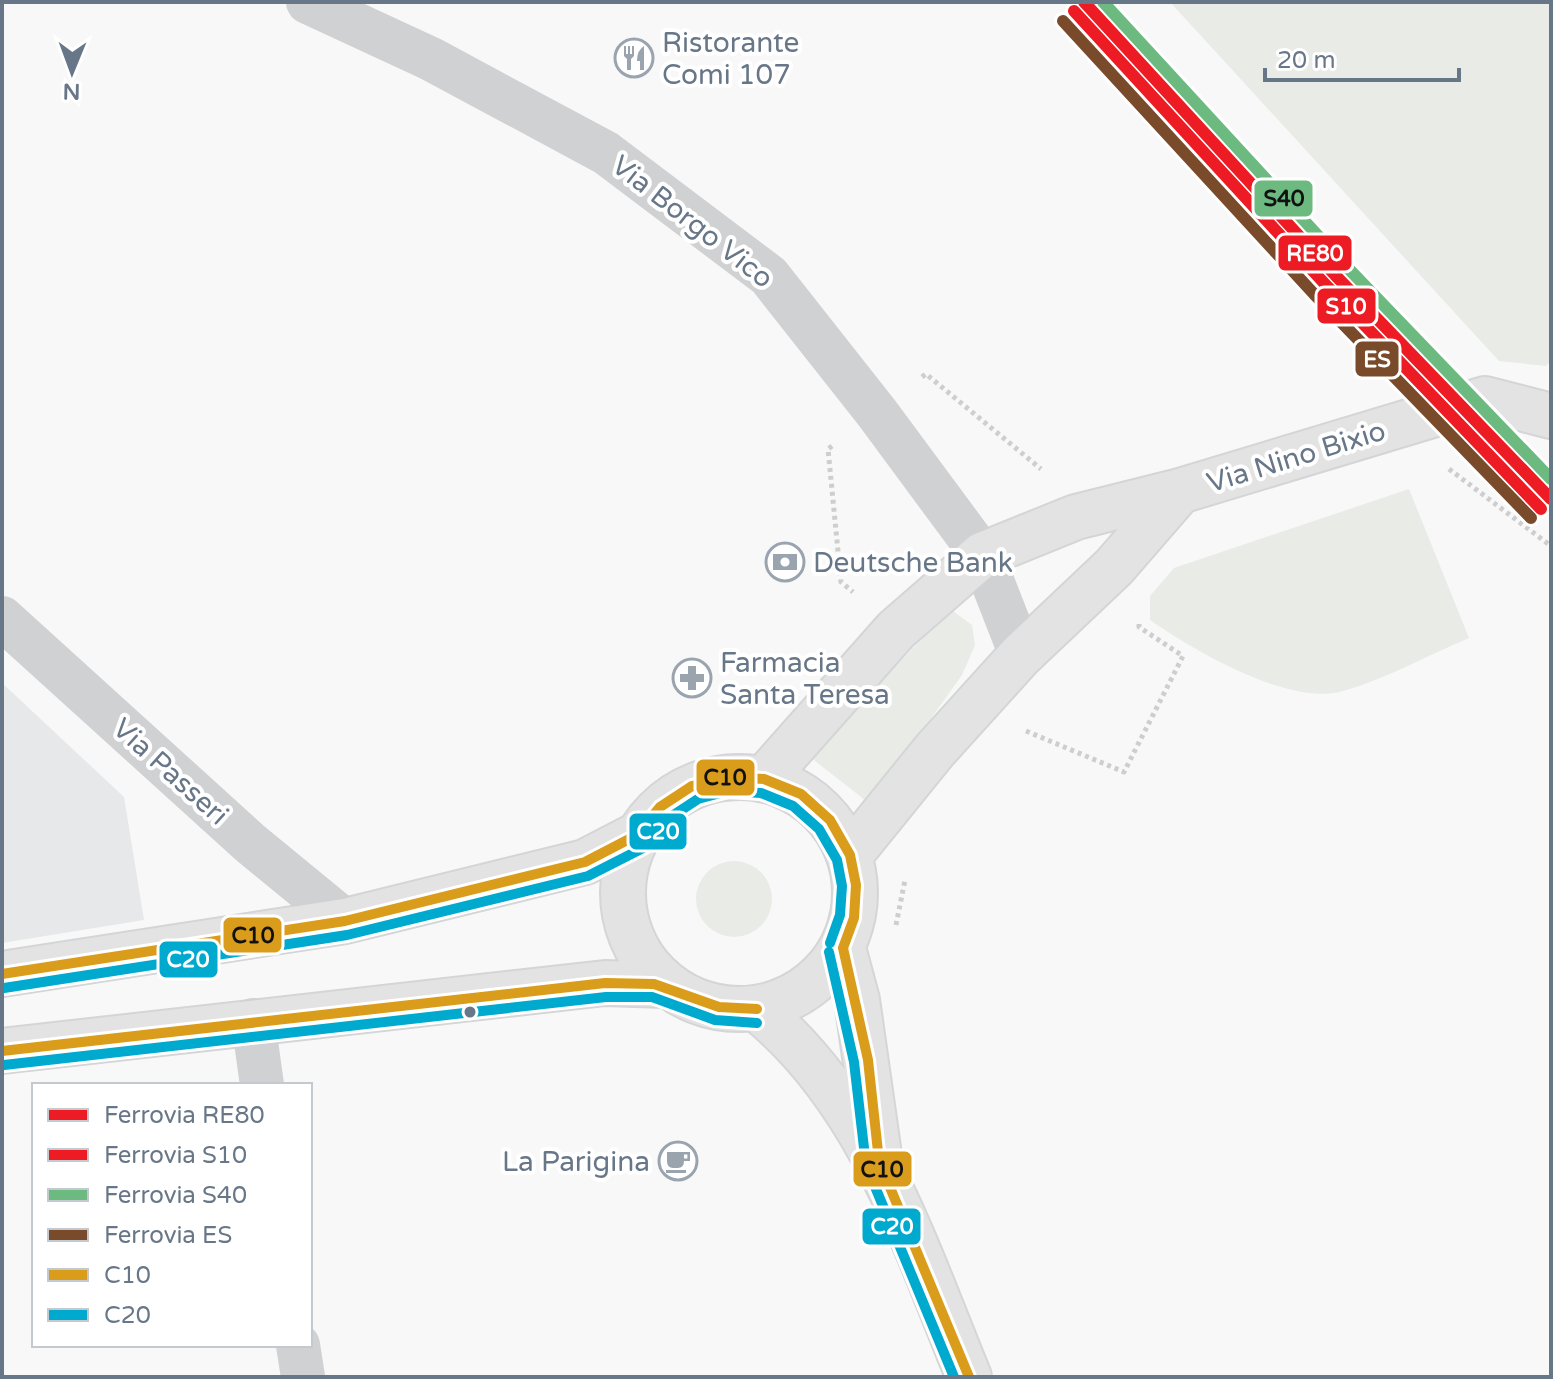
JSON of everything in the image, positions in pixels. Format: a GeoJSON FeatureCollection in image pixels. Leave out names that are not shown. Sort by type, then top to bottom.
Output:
{"type":"FeatureCollection","features":[{"type":"Feature","properties":{"kind":"main road","name":"Via Nino Bixio"},"geometry":{"type":"LineString","coordinates":[[764,779],[896,630],[982,555],[1076,517],[1180,491],[1485,399],[1551,416]]}},
{"type":"Feature","properties":{"kind":"main road"},"geometry":{"type":"LineString","coordinates":[[850,855],[935,750],[1021,655],[1114,567],[1180,491]]}},
{"type":"Feature","properties":{"kind":"main road"},"geometry":{"type":"LineString","coordinates":[[727,777],[764,779],[801,794],[830,820],[850,855],[856,885],[854,918],[843,948],[808,989],[757,1009],[725,1010],[694,1001],[666,985],[638,954],[623,916],[623,874],[637,835],[660,807],[692,786],[727,777]]}},
{"type":"Feature","properties":{"kind":"main road"},"geometry":{"type":"LineString","coordinates":[[2,974],[345,921],[585,862],[637,835]]}},
{"type":"Feature","properties":{"kind":"main road"},"geometry":{"type":"LineString","coordinates":[[843,948],[868,1060],[879,1161]]}},
{"type":"Feature","properties":{"kind":"main road"},"geometry":{"type":"LineString","coordinates":[[2,1051],[253,1020],[605,983],[666,985]]}},
{"type":"Feature","properties":{"kind":"main road"},"geometry":{"type":"LineString","coordinates":[[757,1009],[792,1037],[879,1161],[969,1377]]}},
{"type":"Feature","properties":{"kind":"street","name":"Via Borgo Vico"},"geometry":{"type":"LineString","coordinates":[[308,2],[431,59],[606,153],[769,276],[877,413],[982,555],[1021,655]]}},
{"type":"Feature","properties":{"kind":"street","name":"Via Passeri"},"geometry":{"type":"LineString","coordinates":[[2,618],[250,843],[345,921]]}},
{"type":"Feature","properties":{"kind":"street"},"geometry":{"type":"LineString","coordinates":[[253,1020],[262,1083]]}},
{"type":"Feature","properties":{"kind":"street"},"geometry":{"type":"LineString","coordinates":[[298,1347],[303,1377]]}},
{"type":"Feature","properties":{"kind":"path"},"geometry":{"type":"LineString","coordinates":[[1442,464],[1551,546]]}},
{"type":"Feature","properties":{"kind":"shaded area"},"geometry":{"type":"Polygon","coordinates":[[[1170,2],[1551,2],[1551,361],[1546,366],[1499,361],[1170,2]]]}},
{"type":"Feature","properties":{"kind":"shaded area"},"geometry":{"type":"Polygon","coordinates":[[[1409,489],[1469,638],[1375,680],[1343,691],[1321,694],[1297,691],[1243,673],[1150,620],[1150,596],[1174,568],[1409,489]]]}},
{"type":"Feature","properties":{"kind":"shaded area"},"geometry":{"type":"Polygon","coordinates":[[[950,609],[972,625],[975,645],[962,675],[870,804],[810,757],[950,609]]]}},
{"type":"Feature","properties":{"kind":"shaded area"},"geometry":{"type":"Polygon","coordinates":[[[2,683],[124,797],[144,920],[2,943],[2,683]]]}},
{"type":"Feature","properties":{"kind":"shaded area"},"geometry":{"type":"Polygon","coordinates":[[[734,861],[749,864],[761,872],[769,884],[772,899],[769,914],[761,926],[749,934],[734,937],[719,934],[707,926],[699,914],[696,899],[699,884],[707,872],[719,864],[734,861]]]}},
{"type":"Feature","properties":{"kind":"rail line","name":"RE80"},"geometry":{"type":"LineString","coordinates":[[1084,2],[1335,275],[1551,499]]}},
{"type":"Feature","properties":{"kind":"rail line","name":"S40"},"geometry":{"type":"LineString","coordinates":[[1103,2],[1345,265],[1551,479]]}},
{"type":"Feature","properties":{"kind":"rail line","name":"S10"},"geometry":{"type":"LineString","coordinates":[[1074,11],[1325,284],[1541,509]]}},
{"type":"Feature","properties":{"kind":"rail line","name":"ES"},"geometry":{"type":"LineString","coordinates":[[1063,21],[1314,294],[1531,518]]}},
{"type":"Feature","properties":{"kind":"transit line","name":"C10"},"geometry":{"type":"LineString","coordinates":[[2,974],[345,921],[585,862],[637,835],[660,807],[692,786],[727,777],[764,779],[801,794],[830,820],[850,855],[856,885],[854,918],[843,948]]}},
{"type":"Feature","properties":{"kind":"transit line","name":"C20"},"geometry":{"type":"LineString","coordinates":[[4,988],[347,935],[588,876],[645,847],[669,818],[698,799],[728,791],[761,793],[793,806],[819,829],[837,860],[842,886],[840,915],[830,943]]}},
{"type":"Feature","properties":{"kind":"transit line","name":"C10"},"geometry":{"type":"LineString","coordinates":[[843,948],[868,1060],[879,1161],[969,1377]]}},
{"type":"Feature","properties":{"kind":"transit line","name":"C20"},"geometry":{"type":"LineString","coordinates":[[829,952],[854,1062],[866,1165],[954,1377]]}},
{"type":"Feature","properties":{"kind":"transit line","name":"C10"},"geometry":{"type":"LineString","coordinates":[[2,1051],[605,983],[654,984],[719,1007],[757,1009]]}},
{"type":"Feature","properties":{"kind":"transit line","name":"C20"},"geometry":{"type":"LineString","coordinates":[[4,1065],[606,997],[652,997],[715,1020],[757,1023]]}},
{"type":"Feature","properties":{"kind":"place","name":"Ristorante Comi 107"},"geometry":{"type":"Point","coordinates":[634,58]}},
{"type":"Feature","properties":{"kind":"place","name":"Deutsche Bank"},"geometry":{"type":"Point","coordinates":[785,562]}},
{"type":"Feature","properties":{"kind":"place","name":"Farmacia Santa Teresa"},"geometry":{"type":"Point","coordinates":[692,678]}},
{"type":"Feature","properties":{"kind":"place","name":"La Parigina"},"geometry":{"type":"Point","coordinates":[678,1161]}}]}
